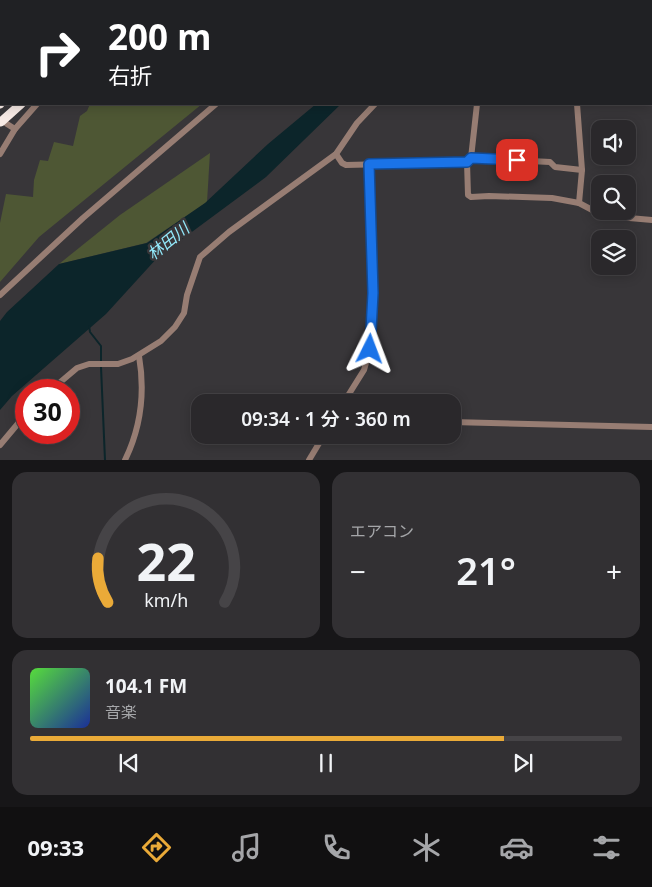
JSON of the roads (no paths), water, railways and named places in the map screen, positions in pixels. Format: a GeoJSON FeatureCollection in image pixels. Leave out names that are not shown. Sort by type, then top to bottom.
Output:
{"type":"FeatureCollection","features":[{"type":"Feature","properties":{"kind":"highway"},"geometry":{"type":"LineString","coordinates":[[3,123],[12,105]]}},
{"type":"Feature","properties":{"kind":"highway"},"geometry":{"type":"LineString","coordinates":[[3,123],[20,105]]}},
{"type":"Feature","properties":{"kind":"street"},"geometry":{"type":"LineString","coordinates":[[0,154],[15,129],[35,105]]}},
{"type":"Feature","properties":{"kind":"street"},"geometry":{"type":"LineString","coordinates":[[0,294],[83,218],[215,105]]}},
{"type":"Feature","properties":{"kind":"street"},"geometry":{"type":"LineString","coordinates":[[64,379],[77,368],[89,364],[118,364],[139,356],[161,340],[175,327],[184,313],[187,295],[200,257],[229,232],[336,154],[357,123],[374,105]]}},
{"type":"Feature","properties":{"kind":"street"},"geometry":{"type":"LineString","coordinates":[[477,105],[469,160],[468,195],[471,197],[552,198],[579,203],[596,212],[618,217],[652,220]]}},
{"type":"Feature","properties":{"kind":"street"},"geometry":{"type":"LineString","coordinates":[[577,105],[582,170],[579,203]]}},
{"type":"Feature","properties":{"kind":"street"},"geometry":{"type":"LineString","coordinates":[[3,123],[15,129]]}},
{"type":"Feature","properties":{"kind":"street"},"geometry":{"type":"LineString","coordinates":[[336,154],[342,163],[369,164],[469,160],[550,162],[555,167],[582,170]]}},
{"type":"Feature","properties":{"kind":"street"},"geometry":{"type":"LineString","coordinates":[[349,394],[364,370],[370,349],[373,293],[369,164]]}},
{"type":"Feature","properties":{"kind":"street"},"geometry":{"type":"LineString","coordinates":[[125,460],[138,425],[142,375],[139,356]]}},
{"type":"Feature","properties":{"kind":"street"},"geometry":{"type":"LineString","coordinates":[[461,422],[652,426]]}},
{"type":"Feature","properties":{"kind":"street"},"geometry":{"type":"LineString","coordinates":[[0,445],[15,427]]}},
{"type":"Feature","properties":{"kind":"street"},"geometry":{"type":"LineString","coordinates":[[309,460],[319,444]]}},
{"type":"Feature","properties":{"kind":"water","name":"林田川"},"geometry":{"type":"Polygon","coordinates":[[[315,105],[340,105],[266,177],[158,257],[106,314],[31,379],[15,379],[15,393],[0,410],[0,321],[7,312],[59,264],[147,243],[205,203],[268,144],[315,105]]]}},
{"type":"Feature","properties":{"kind":"waterway"},"geometry":{"type":"LineString","coordinates":[[89,326],[90,332],[101,346],[101,362]]}},
{"type":"Feature","properties":{"kind":"waterway"},"geometry":{"type":"LineString","coordinates":[[101,367],[105,460]]}}]}
